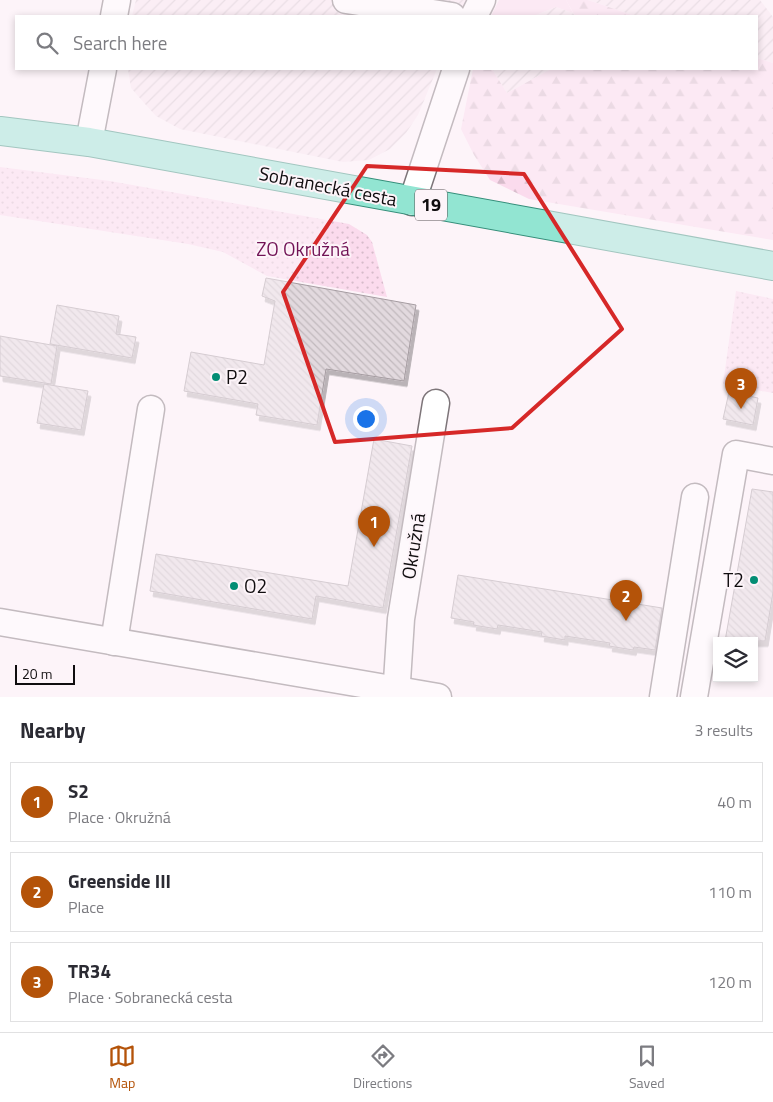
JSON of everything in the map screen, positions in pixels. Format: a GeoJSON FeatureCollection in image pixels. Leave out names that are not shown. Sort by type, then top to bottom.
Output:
{"type":"FeatureCollection","features":[{"type":"Feature","properties":{"kind":"main road","name":"Sobranecká cesta"},"geometry":{"type":"LineString","coordinates":[[0,131],[89,142],[773,266]]}},
{"type":"Feature","properties":{"kind":"street"},"geometry":{"type":"LineString","coordinates":[[114,15],[117,0]]}},
{"type":"Feature","properties":{"kind":"street"},"geometry":{"type":"LineString","coordinates":[[346,0],[445,15]]}},
{"type":"Feature","properties":{"kind":"street"},"geometry":{"type":"LineString","coordinates":[[474,15],[482,0]]}},
{"type":"Feature","properties":{"kind":"street"},"geometry":{"type":"LineString","coordinates":[[89,142],[103,70]]}},
{"type":"Feature","properties":{"kind":"street"},"geometry":{"type":"LineString","coordinates":[[412,202],[456,70]]}},
{"type":"Feature","properties":{"kind":"street","name":"Okružná"},"geometry":{"type":"LineString","coordinates":[[397,694],[401,619],[436,403]]}},
{"type":"Feature","properties":{"kind":"street"},"geometry":{"type":"LineString","coordinates":[[114,642],[151,410]]}},
{"type":"Feature","properties":{"kind":"street"},"geometry":{"type":"LineString","coordinates":[[694,697],[736,454],[773,461]]}},
{"type":"Feature","properties":{"kind":"street"},"geometry":{"type":"LineString","coordinates":[[663,697],[695,497]]}},
{"type":"Feature","properties":{"kind":"street"},"geometry":{"type":"LineString","coordinates":[[0,622],[397,694],[438,697]]}},
{"type":"Feature","properties":{"kind":"highlighted area"},"geometry":{"type":"Polygon","coordinates":[[[367,166],[524,174],[622,329],[512,428],[335,442],[283,292],[367,166]]]}},
{"type":"Feature","properties":{"kind":"shaded area"},"geometry":{"type":"Polygon","coordinates":[[[136,0],[495,0],[479,15],[132,15],[136,0]]]}},
{"type":"Feature","properties":{"kind":"shaded area"},"geometry":{"type":"Polygon","coordinates":[[[588,0],[760,0],[773,17],[773,63],[758,58],[758,15],[632,15],[588,0]]]}},
{"type":"Feature","properties":{"kind":"shaded area"},"geometry":{"type":"Polygon","coordinates":[[[556,7],[574,15],[536,15],[556,7]]]}},
{"type":"Feature","properties":{"kind":"shaded area"},"geometry":{"type":"Polygon","coordinates":[[[128,70],[437,70],[418,115],[406,133],[390,149],[369,160],[343,162],[180,129],[156,116],[131,88],[128,70]]]}},
{"type":"Feature","properties":{"kind":"shaded area"},"geometry":{"type":"Polygon","coordinates":[[[493,70],[549,70],[507,93],[493,70]]]}},
{"type":"Feature","properties":{"kind":"green space"},"geometry":{"type":"Polygon","coordinates":[[[499,0],[566,0],[573,13],[556,7],[536,15],[492,15],[499,0]]]}},
{"type":"Feature","properties":{"kind":"green space"},"geometry":{"type":"Polygon","coordinates":[[[566,0],[588,0],[632,15],[574,15],[566,0]]]}},
{"type":"Feature","properties":{"kind":"green space"},"geometry":{"type":"Polygon","coordinates":[[[758,58],[773,63],[773,240],[529,199],[490,180],[474,155],[461,129],[473,70],[493,70],[507,93],[549,70],[758,70],[758,58]]]}},
{"type":"Feature","properties":{"kind":"green space","name":"ZO Okružná"},"geometry":{"type":"Polygon","coordinates":[[[0,167],[110,181],[349,224],[367,235],[372,242],[387,297],[267,276],[223,252],[188,244],[0,215],[0,167]]]}},
{"type":"Feature","properties":{"kind":"green space"},"geometry":{"type":"Polygon","coordinates":[[[736,291],[773,299],[773,393],[723,384],[736,291]]]}},
{"type":"Feature","properties":{"kind":"building"},"geometry":{"type":"Polygon","coordinates":[[[266,278],[416,305],[404,381],[326,369],[317,425],[256,415],[258,404],[184,391],[191,352],[264,365],[275,301],[262,296],[266,278]]]}},
{"type":"Feature","properties":{"kind":"building"},"geometry":{"type":"Polygon","coordinates":[[[57,305],[119,316],[116,334],[136,337],[132,358],[50,344],[57,305]]]}},
{"type":"Feature","properties":{"kind":"building"},"geometry":{"type":"Polygon","coordinates":[[[0,336],[57,346],[51,384],[0,376],[0,336]]]}},
{"type":"Feature","properties":{"kind":"building"},"geometry":{"type":"Polygon","coordinates":[[[44,384],[88,391],[81,430],[37,423],[44,384]]]}},
{"type":"Feature","properties":{"kind":"building"},"geometry":{"type":"Polygon","coordinates":[[[729,392],[758,398],[753,425],[723,419],[729,392]]]}},
{"type":"Feature","properties":{"kind":"building"},"geometry":{"type":"Polygon","coordinates":[[[374,439],[412,446],[383,608],[316,596],[312,619],[150,591],[156,554],[348,586],[374,439]]]}},
{"type":"Feature","properties":{"kind":"building","name":"T2"},"geometry":{"type":"Polygon","coordinates":[[[752,489],[773,492],[773,592],[765,641],[758,641],[758,637],[726,637],[752,489]]]}},
{"type":"Feature","properties":{"kind":"building"},"geometry":{"type":"Polygon","coordinates":[[[458,575],[662,608],[655,650],[634,647],[633,650],[609,646],[610,643],[565,636],[565,640],[541,636],[542,632],[498,625],[497,629],[473,625],[474,622],[451,618],[458,575]]]}},
{"type":"Feature","properties":{"kind":"place","name":"P2"},"geometry":{"type":"Point","coordinates":[216,377]}},
{"type":"Feature","properties":{"kind":"place","name":"TR34"},"geometry":{"type":"Point","coordinates":[741,409]}},
{"type":"Feature","properties":{"kind":"place","name":"S2"},"geometry":{"type":"Point","coordinates":[374,547]}},
{"type":"Feature","properties":{"kind":"place","name":"T2"},"geometry":{"type":"Point","coordinates":[754,580]}},
{"type":"Feature","properties":{"kind":"place","name":"O2"},"geometry":{"type":"Point","coordinates":[234,586]}},
{"type":"Feature","properties":{"kind":"place","name":"Greenside III"},"geometry":{"type":"Point","coordinates":[626,621]}}]}
